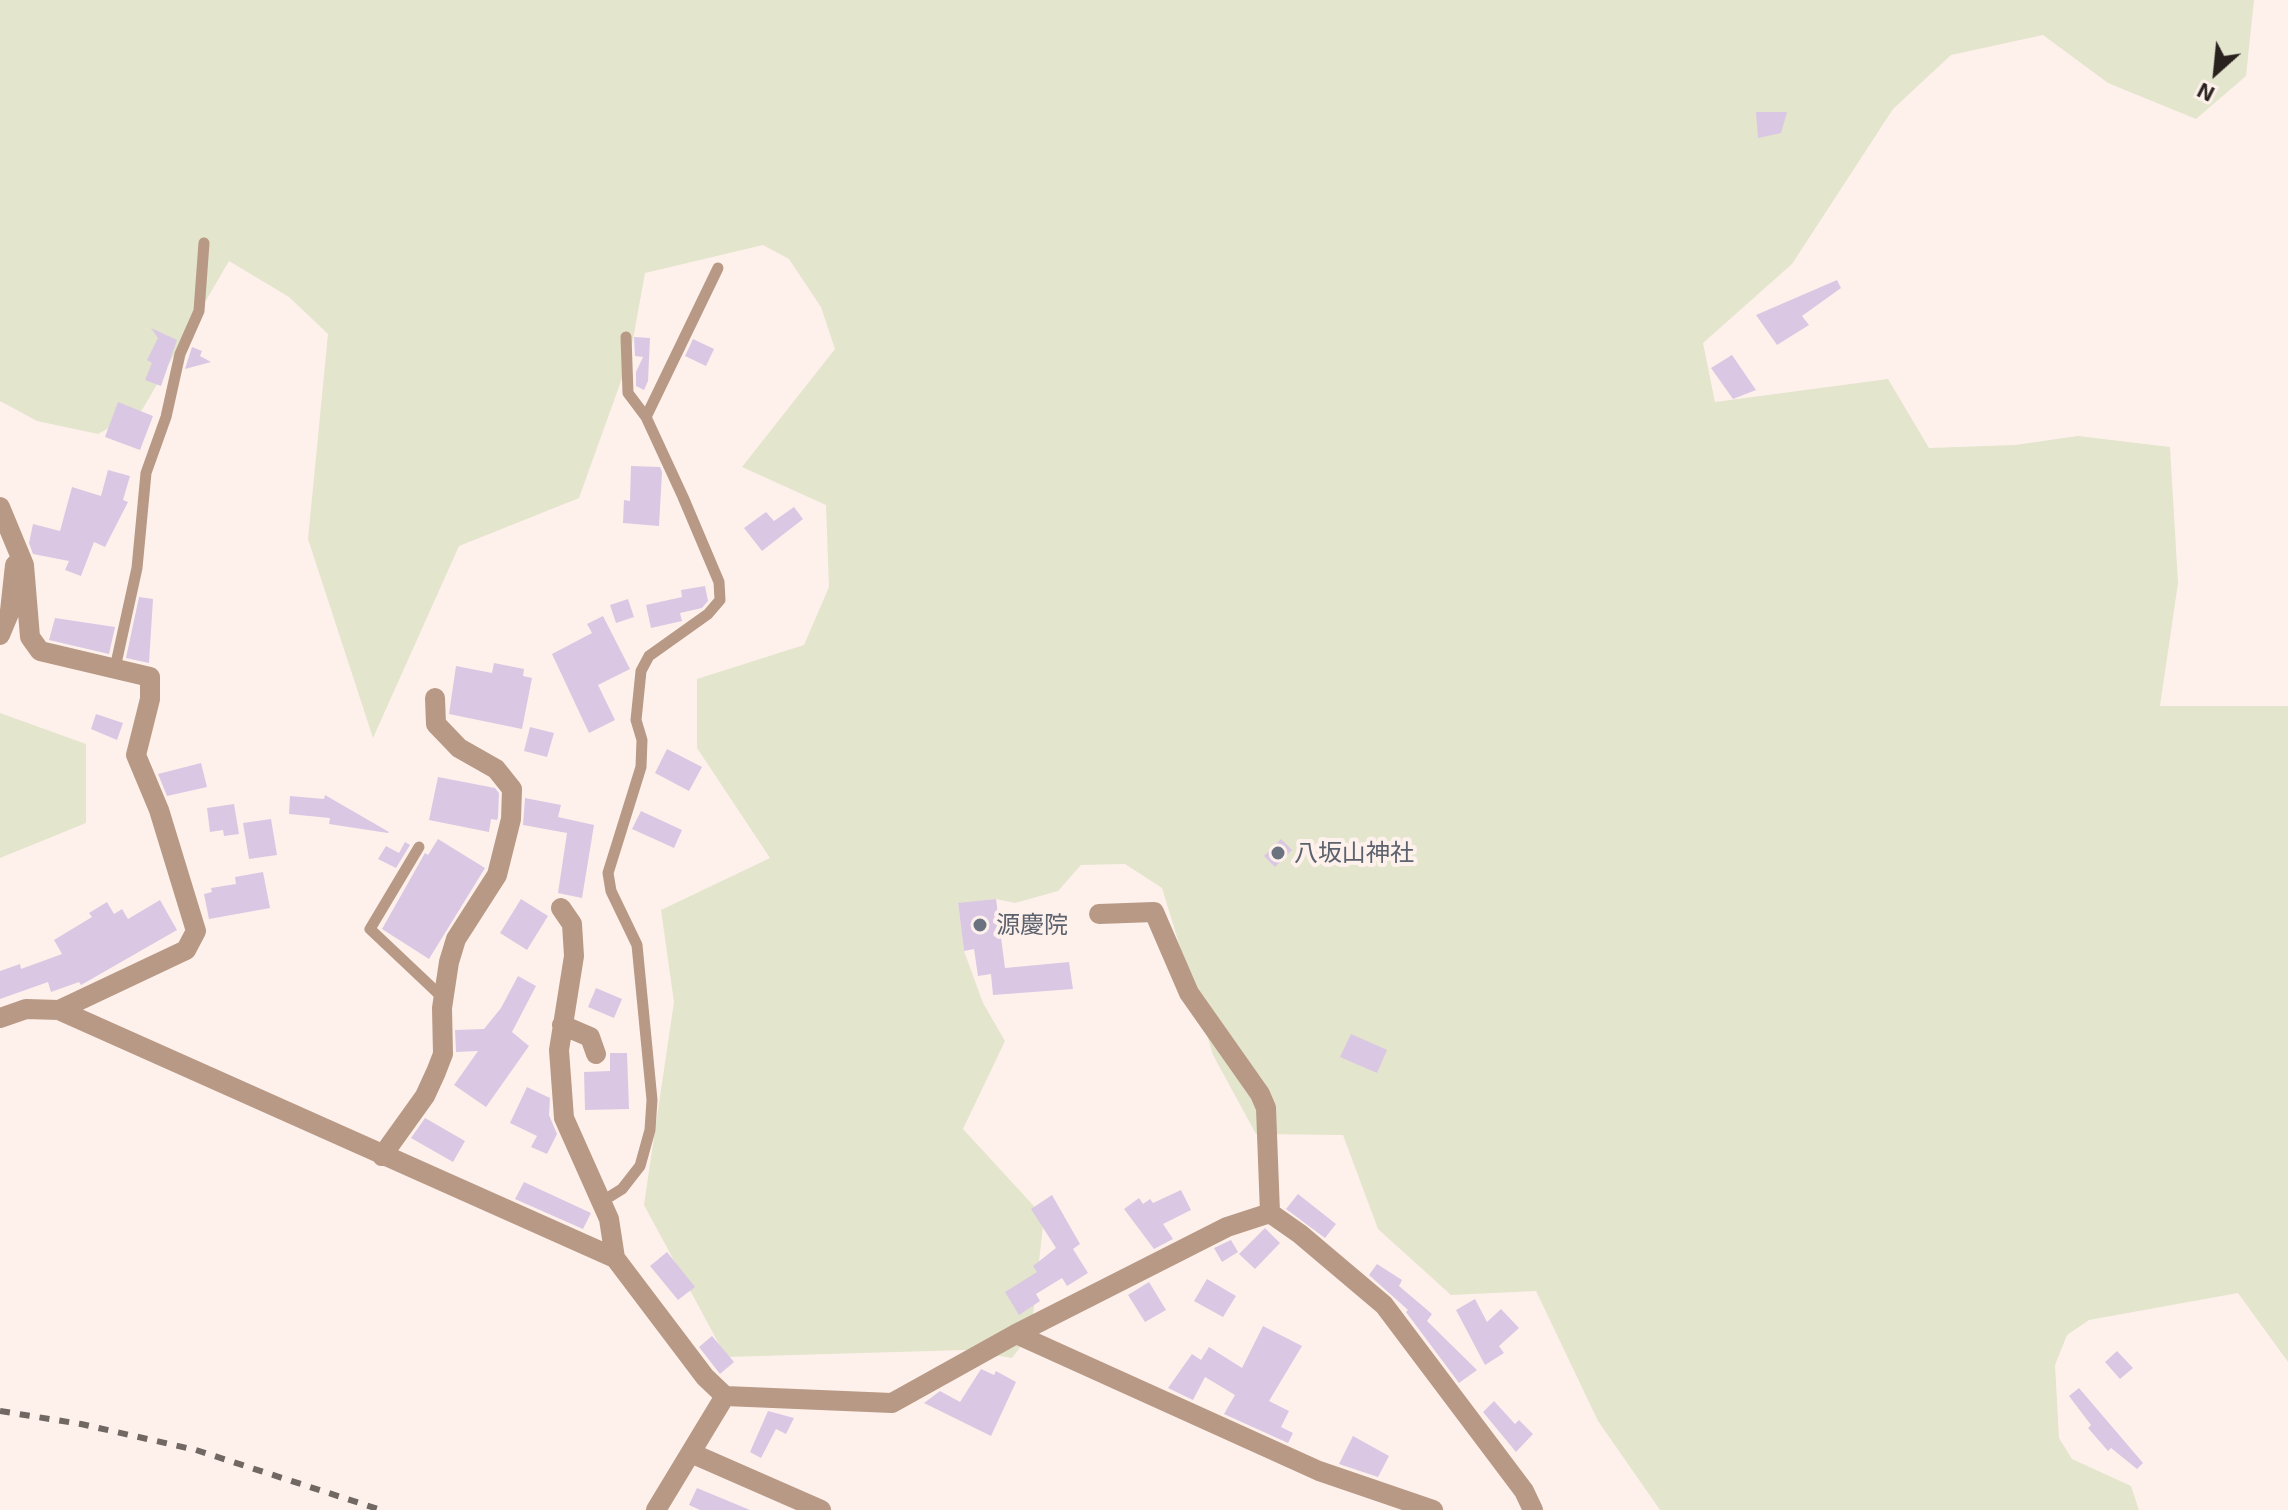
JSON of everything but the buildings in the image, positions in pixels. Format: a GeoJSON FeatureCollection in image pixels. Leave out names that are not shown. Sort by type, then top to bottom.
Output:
{"type":"FeatureCollection","features":[{"type":"Feature","properties":{"kind":"street"},"geometry":{"type":"LineString","coordinates":[[0,507],[24,565],[30,637],[40,651],[150,677],[150,699],[136,755],[159,810],[196,931],[186,950],[59,1010]]}},
{"type":"Feature","properties":{"kind":"street"},"geometry":{"type":"LineString","coordinates":[[0,635],[10,611],[16,541]]}},
{"type":"Feature","properties":{"kind":"street"},"geometry":{"type":"LineString","coordinates":[[382,1156],[425,1096],[443,1054],[443,998],[456,939],[497,875],[511,819],[512,789],[496,769],[459,748],[436,724],[435,698]]}},
{"type":"Feature","properties":{"kind":"street"},"geometry":{"type":"LineString","coordinates":[[561,908],[572,924],[574,956],[559,1050],[564,1118],[609,1219],[615,1258],[705,1377],[725,1396],[892,1403],[1016,1334],[1227,1227],[1270,1213]]}},
{"type":"Feature","properties":{"kind":"street"},"geometry":{"type":"LineString","coordinates":[[1099,914],[1154,912],[1189,993],[1260,1094],[1266,1108],[1270,1213]]}},
{"type":"Feature","properties":{"kind":"street"},"geometry":{"type":"LineString","coordinates":[[0,1018],[26,1009],[59,1010],[615,1258]]}},
{"type":"Feature","properties":{"kind":"street"},"geometry":{"type":"LineString","coordinates":[[562,1025],[590,1037],[596,1054]]}},
{"type":"Feature","properties":{"kind":"street"},"geometry":{"type":"LineString","coordinates":[[1270,1213],[1300,1234],[1384,1305],[1524,1491],[1533,1510]]}},
{"type":"Feature","properties":{"kind":"street"},"geometry":{"type":"LineString","coordinates":[[1016,1334],[1319,1471],[1433,1510]]}},
{"type":"Feature","properties":{"kind":"street"},"geometry":{"type":"LineString","coordinates":[[656,1510],[725,1396]]}},
{"type":"Feature","properties":{"kind":"street"},"geometry":{"type":"LineString","coordinates":[[691,1453],[821,1510]]}},
{"type":"Feature","properties":{"kind":"lane"},"geometry":{"type":"LineString","coordinates":[[115,668],[137,568],[146,473],[166,417],[171,380],[199,311],[204,243]]}},
{"type":"Feature","properties":{"kind":"lane"},"geometry":{"type":"LineString","coordinates":[[646,417],[718,268]]}},
{"type":"Feature","properties":{"kind":"lane"},"geometry":{"type":"LineString","coordinates":[[601,1202],[622,1189],[640,1166],[650,1130],[652,1100],[637,945],[611,891],[608,873],[641,767],[642,740],[636,720],[641,671],[649,656],[708,614],[720,600],[719,582],[646,417],[628,393],[626,337]]}},
{"type":"Feature","properties":{"kind":"lane"},"geometry":{"type":"LineString","coordinates":[[419,847],[370,929],[443,998]]}},
{"type":"Feature","properties":{"kind":"green space"},"geometry":{"type":"Polygon","coordinates":[[[0,0],[2254,0],[2246,76],[2196,119],[2108,83],[2043,35],[1951,55],[1893,109],[1792,264],[1703,343],[1715,402],[1888,379],[1929,448],[2015,445],[2078,436],[2170,447],[2178,583],[2160,706],[2288,706],[2288,1362],[2238,1293],[2089,1320],[2067,1335],[2055,1365],[2059,1438],[2072,1459],[2131,1486],[2139,1510],[1660,1510],[1598,1421],[1536,1291],[1451,1295],[1378,1229],[1343,1135],[1256,1134],[1213,1055],[1162,888],[1125,864],[1081,865],[1058,891],[1015,903],[996,899],[958,904],[964,951],[983,1003],[1005,1041],[963,1129],[1044,1217],[1031,1333],[1012,1358],[965,1350],[726,1357],[644,1205],[674,1002],[661,910],[770,858],[697,748],[697,679],[804,645],[829,587],[826,505],[742,467],[835,349],[821,307],[789,259],[763,245],[645,273],[630,356],[579,498],[459,546],[373,738],[308,539],[328,334],[289,297],[229,261],[142,410],[98,434],[37,421],[0,401],[0,0]]]}},
{"type":"Feature","properties":{"kind":"green space"},"geometry":{"type":"Polygon","coordinates":[[[0,713],[86,744],[86,823],[0,858],[0,713]]]}},
{"type":"Feature","properties":{"kind":"railway"},"geometry":{"type":"LineString","coordinates":[[0,1411],[81,1424],[196,1450],[381,1510]]}},
{"type":"Feature","properties":{"kind":"place","name":"八坂山神社"},"geometry":{"type":"Point","coordinates":[1278,853]}},
{"type":"Feature","properties":{"kind":"place","name":"源慶院"},"geometry":{"type":"Point","coordinates":[980,925]}}]}
